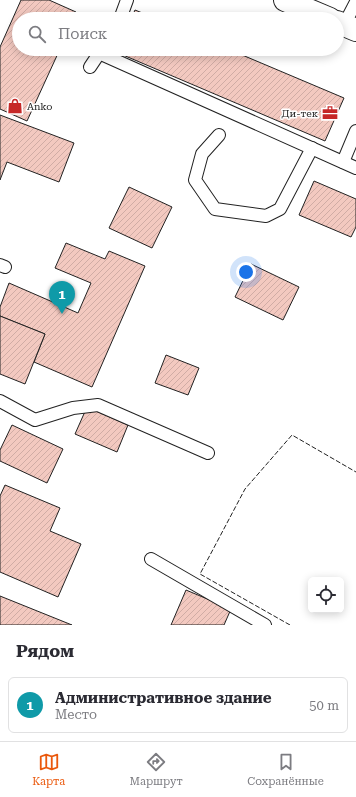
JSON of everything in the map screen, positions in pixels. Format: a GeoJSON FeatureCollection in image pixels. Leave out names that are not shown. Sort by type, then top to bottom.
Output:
{"type":"FeatureCollection","features":[{"type":"Feature","properties":{"kind":"main road"},"geometry":{"type":"LineString","coordinates":[[285,0],[314,12]]}},
{"type":"Feature","properties":{"kind":"lane"},"geometry":{"type":"LineString","coordinates":[[123,12],[127,0]]}},
{"type":"Feature","properties":{"kind":"lane"},"geometry":{"type":"LineString","coordinates":[[344,21],[356,2]]}},
{"type":"Feature","properties":{"kind":"lane"},"geometry":{"type":"LineString","coordinates":[[90,66],[97,56]]}},
{"type":"Feature","properties":{"kind":"lane"},"geometry":{"type":"LineString","coordinates":[[111,56],[356,168]]}},
{"type":"Feature","properties":{"kind":"lane"},"geometry":{"type":"LineString","coordinates":[[343,162],[356,131]]}},
{"type":"Feature","properties":{"kind":"lane"},"geometry":{"type":"LineString","coordinates":[[219,135],[202,154],[195,180],[215,209],[222,210],[266,216],[280,209],[312,148]]}},
{"type":"Feature","properties":{"kind":"lane"},"geometry":{"type":"LineString","coordinates":[[0,401],[36,420],[73,408],[98,405],[208,453]]}},
{"type":"Feature","properties":{"kind":"lane"},"geometry":{"type":"LineString","coordinates":[[151,559],[265,625]]}},
{"type":"Feature","properties":{"kind":"building"},"geometry":{"type":"Polygon","coordinates":[[[21,0],[49,0],[76,12],[16,12],[21,0]]]}},
{"type":"Feature","properties":{"kind":"building"},"geometry":{"type":"Polygon","coordinates":[[[12,20],[12,56],[57,56],[27,121],[0,109],[0,47],[12,20]]]}},
{"type":"Feature","properties":{"kind":"building"},"geometry":{"type":"Polygon","coordinates":[[[125,56],[245,56],[344,98],[325,141],[125,56]]]}},
{"type":"Feature","properties":{"kind":"building"},"geometry":{"type":"Polygon","coordinates":[[[0,115],[74,143],[59,182],[7,162],[0,180],[0,115]]]}},
{"type":"Feature","properties":{"kind":"building"},"geometry":{"type":"Polygon","coordinates":[[[314,181],[356,199],[356,227],[351,237],[299,215],[314,181]]]}},
{"type":"Feature","properties":{"kind":"building"},"geometry":{"type":"Polygon","coordinates":[[[129,187],[172,207],[152,248],[109,228],[129,187]]]}},
{"type":"Feature","properties":{"kind":"building"},"geometry":{"type":"Polygon","coordinates":[[[66,243],[105,259],[109,251],[145,266],[92,387],[34,362],[45,334],[0,316],[0,307],[9,283],[78,313],[91,283],[55,268],[66,243]]]}},
{"type":"Feature","properties":{"kind":"building"},"geometry":{"type":"Polygon","coordinates":[[[251,264],[299,287],[283,320],[235,297],[251,264]]]}},
{"type":"Feature","properties":{"kind":"building"},"geometry":{"type":"Polygon","coordinates":[[[0,316],[45,334],[25,384],[0,374],[0,316]]]}},
{"type":"Feature","properties":{"kind":"building"},"geometry":{"type":"Polygon","coordinates":[[[166,355],[199,368],[188,395],[155,383],[166,355]]]}},
{"type":"Feature","properties":{"kind":"building"},"geometry":{"type":"Polygon","coordinates":[[[87,407],[128,425],[117,452],[75,434],[87,407]]]}},
{"type":"Feature","properties":{"kind":"building"},"geometry":{"type":"Polygon","coordinates":[[[12,425],[63,449],[47,483],[0,461],[0,450],[12,425]]]}},
{"type":"Feature","properties":{"kind":"building"},"geometry":{"type":"Polygon","coordinates":[[[5,485],[60,508],[50,531],[81,544],[58,597],[0,572],[0,496],[5,485]]]}},
{"type":"Feature","properties":{"kind":"building"},"geometry":{"type":"Polygon","coordinates":[[[186,590],[231,609],[224,625],[171,625],[186,590]]]}},
{"type":"Feature","properties":{"kind":"building"},"geometry":{"type":"Polygon","coordinates":[[[0,596],[72,625],[0,625],[0,596]]]}},
{"type":"Feature","properties":{"kind":"fence"},"geometry":{"type":"LineString","coordinates":[[290,625],[200,574],[245,489],[292,435],[356,472]]}},
{"type":"Feature","properties":{"kind":"place","name":"Anko"},"geometry":{"type":"Point","coordinates":[15,106]}},
{"type":"Feature","properties":{"kind":"place","name":"Ди-тек"},"geometry":{"type":"Point","coordinates":[330,113]}},
{"type":"Feature","properties":{"kind":"place","name":"Административное здание"},"geometry":{"type":"Point","coordinates":[62,314]}}]}
